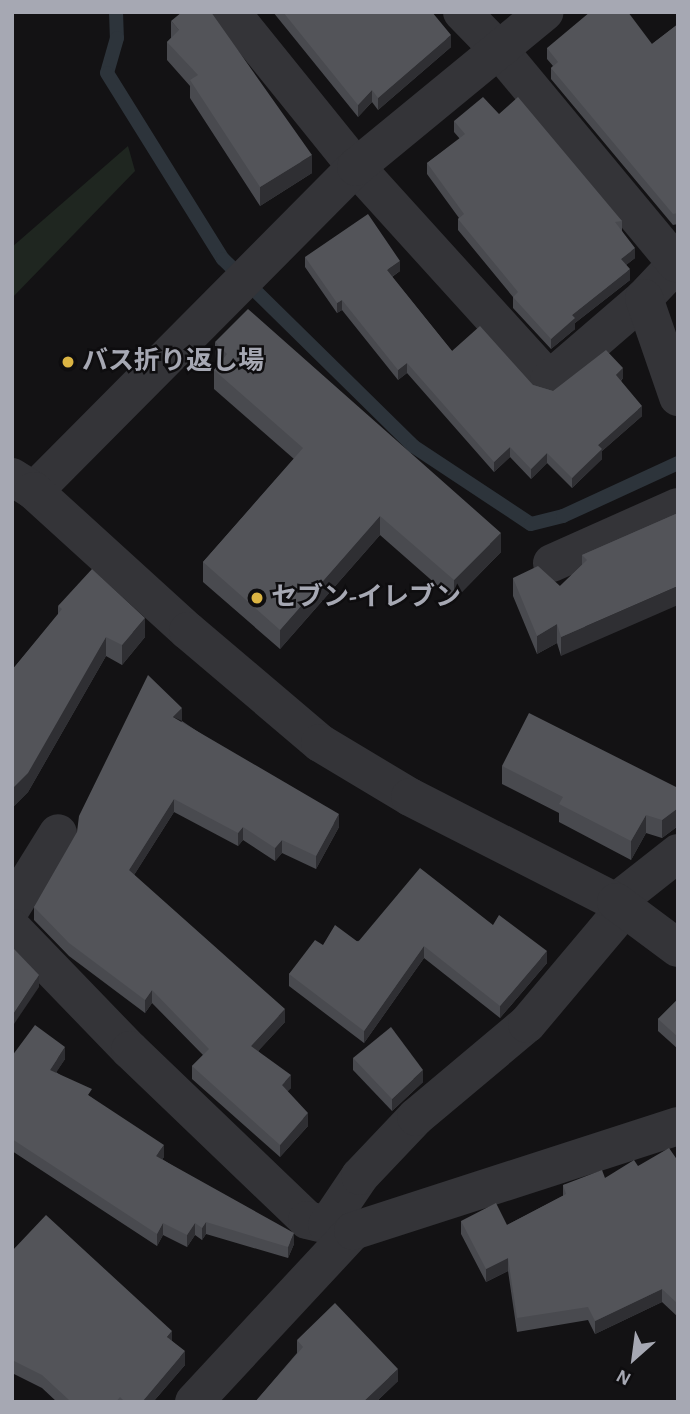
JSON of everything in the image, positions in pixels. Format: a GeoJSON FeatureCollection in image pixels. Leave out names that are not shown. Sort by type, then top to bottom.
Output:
{"type":"FeatureCollection","features":[{"type":"Feature","properties":{"kind":"street"},"geometry":{"type":"LineString","coordinates":[[231,12],[356,167],[549,380],[644,298],[677,263],[499,50],[462,12]]}},
{"type":"Feature","properties":{"kind":"street"},"geometry":{"type":"LineString","coordinates":[[545,12],[356,167],[23,484],[188,631],[320,743],[422,803],[620,905],[678,948]]}},
{"type":"Feature","properties":{"kind":"street"},"geometry":{"type":"LineString","coordinates":[[644,298],[678,397]]}},
{"type":"Feature","properties":{"kind":"street"},"geometry":{"type":"LineString","coordinates":[[552,563],[678,507]]}},
{"type":"Feature","properties":{"kind":"street"},"geometry":{"type":"LineString","coordinates":[[12,907],[58,833]]}},
{"type":"Feature","properties":{"kind":"street"},"geometry":{"type":"LineString","coordinates":[[194,1402],[340,1228],[360,1176],[416,1117],[527,1024],[620,905],[678,853]]}},
{"type":"Feature","properties":{"kind":"street"},"geometry":{"type":"LineString","coordinates":[[12,928],[130,1050],[307,1220],[340,1228],[678,1126]]}},
{"type":"Feature","properties":{"kind":"shaded area"},"geometry":{"type":"Polygon","coordinates":[[[128,146],[135,171],[12,298],[12,247],[128,146]]]}},
{"type":"Feature","properties":{"kind":"building"},"geometry":{"type":"Polygon","coordinates":[[[182,12],[211,12],[312,155],[260,187],[190,80],[198,75],[167,42],[179,30],[171,21],[182,12]]]}},
{"type":"Feature","properties":{"kind":"building"},"geometry":{"type":"Polygon","coordinates":[[[283,12],[432,12],[451,35],[378,98],[372,90],[358,105],[283,12]]]}},
{"type":"Feature","properties":{"kind":"building"},"geometry":{"type":"Polygon","coordinates":[[[590,12],[628,12],[652,44],[678,24],[678,213],[673,214],[551,68],[558,62],[547,48],[590,12]]]}},
{"type":"Feature","properties":{"kind":"building"},"geometry":{"type":"Polygon","coordinates":[[[483,97],[499,114],[518,97],[622,221],[615,222],[635,248],[621,259],[630,269],[572,315],[575,318],[551,339],[513,297],[518,292],[458,219],[464,214],[427,163],[465,134],[454,121],[483,97]]]}},
{"type":"Feature","properties":{"kind":"building"},"geometry":{"type":"Polygon","coordinates":[[[368,214],[400,261],[387,270],[452,351],[480,326],[533,385],[553,391],[606,350],[623,368],[616,375],[642,406],[598,445],[602,449],[572,478],[547,453],[531,469],[510,447],[494,462],[407,363],[398,370],[342,300],[337,303],[305,257],[368,214]]]}},
{"type":"Feature","properties":{"kind":"building"},"geometry":{"type":"Polygon","coordinates":[[[248,309],[501,533],[454,580],[380,516],[280,630],[203,562],[303,448],[214,370],[227,354],[215,342],[248,309]]]}},
{"type":"Feature","properties":{"kind":"building"},"geometry":{"type":"Polygon","coordinates":[[[678,513],[678,586],[561,637],[557,624],[537,636],[513,578],[538,566],[560,586],[587,560],[582,555],[678,513]]]}},
{"type":"Feature","properties":{"kind":"building"},"geometry":{"type":"Polygon","coordinates":[[[92,569],[145,618],[122,645],[106,637],[28,773],[12,789],[12,670],[62,609],[58,606],[92,569]]]}},
{"type":"Feature","properties":{"kind":"building"},"geometry":{"type":"Polygon","coordinates":[[[148,675],[182,708],[173,717],[339,814],[316,856],[282,840],[275,848],[243,827],[238,833],[174,799],[129,870],[285,1009],[251,1046],[291,1075],[282,1085],[308,1113],[280,1145],[192,1066],[209,1049],[152,990],[145,1000],[69,943],[34,907],[77,832],[79,816],[148,675]]]}},
{"type":"Feature","properties":{"kind":"building"},"geometry":{"type":"Polygon","coordinates":[[[529,713],[678,788],[678,808],[662,820],[646,815],[631,841],[559,804],[563,797],[502,766],[529,713]]]}},
{"type":"Feature","properties":{"kind":"building"},"geometry":{"type":"Polygon","coordinates":[[[420,868],[493,925],[499,915],[547,951],[500,1006],[424,946],[364,1031],[289,974],[315,940],[323,945],[335,925],[358,942],[420,868]]]}},
{"type":"Feature","properties":{"kind":"building"},"geometry":{"type":"Polygon","coordinates":[[[14,949],[39,975],[12,1016],[12,952],[14,949]]]}},
{"type":"Feature","properties":{"kind":"building"},"geometry":{"type":"Polygon","coordinates":[[[678,999],[678,1037],[658,1019],[678,999]]]}},
{"type":"Feature","properties":{"kind":"building"},"geometry":{"type":"Polygon","coordinates":[[[35,1025],[65,1047],[50,1070],[92,1089],[88,1095],[164,1145],[156,1156],[294,1233],[288,1247],[206,1222],[202,1228],[195,1223],[187,1235],[163,1223],[157,1234],[12,1139],[12,1056],[35,1025]]]}},
{"type":"Feature","properties":{"kind":"building"},"geometry":{"type":"Polygon","coordinates":[[[391,1027],[423,1070],[392,1099],[353,1058],[391,1027]]]}},
{"type":"Feature","properties":{"kind":"building"},"geometry":{"type":"Polygon","coordinates":[[[669,1148],[678,1161],[678,1304],[662,1289],[595,1321],[588,1307],[517,1318],[508,1258],[486,1269],[461,1221],[496,1203],[507,1225],[566,1194],[563,1185],[602,1170],[605,1178],[634,1160],[638,1166],[669,1148]]]}},
{"type":"Feature","properties":{"kind":"building"},"geometry":{"type":"Polygon","coordinates":[[[46,1215],[172,1331],[167,1337],[185,1351],[142,1402],[125,1402],[120,1397],[116,1402],[68,1402],[69,1400],[42,1375],[12,1360],[12,1251],[46,1215]]]}},
{"type":"Feature","properties":{"kind":"building"},"geometry":{"type":"Polygon","coordinates":[[[335,1303],[398,1369],[363,1402],[255,1402],[303,1347],[297,1340],[335,1303]]]}},
{"type":"Feature","properties":{"kind":"waterway"},"geometry":{"type":"LineString","coordinates":[[116,12],[117,38],[107,73],[223,259],[413,446],[531,524],[563,516],[678,463]]}},
{"type":"Feature","properties":{"kind":"place","name":"バス折り返し場"},"geometry":{"type":"Point","coordinates":[68,362]}},
{"type":"Feature","properties":{"kind":"place","name":"セブン-イレブン"},"geometry":{"type":"Point","coordinates":[257,598]}}]}
